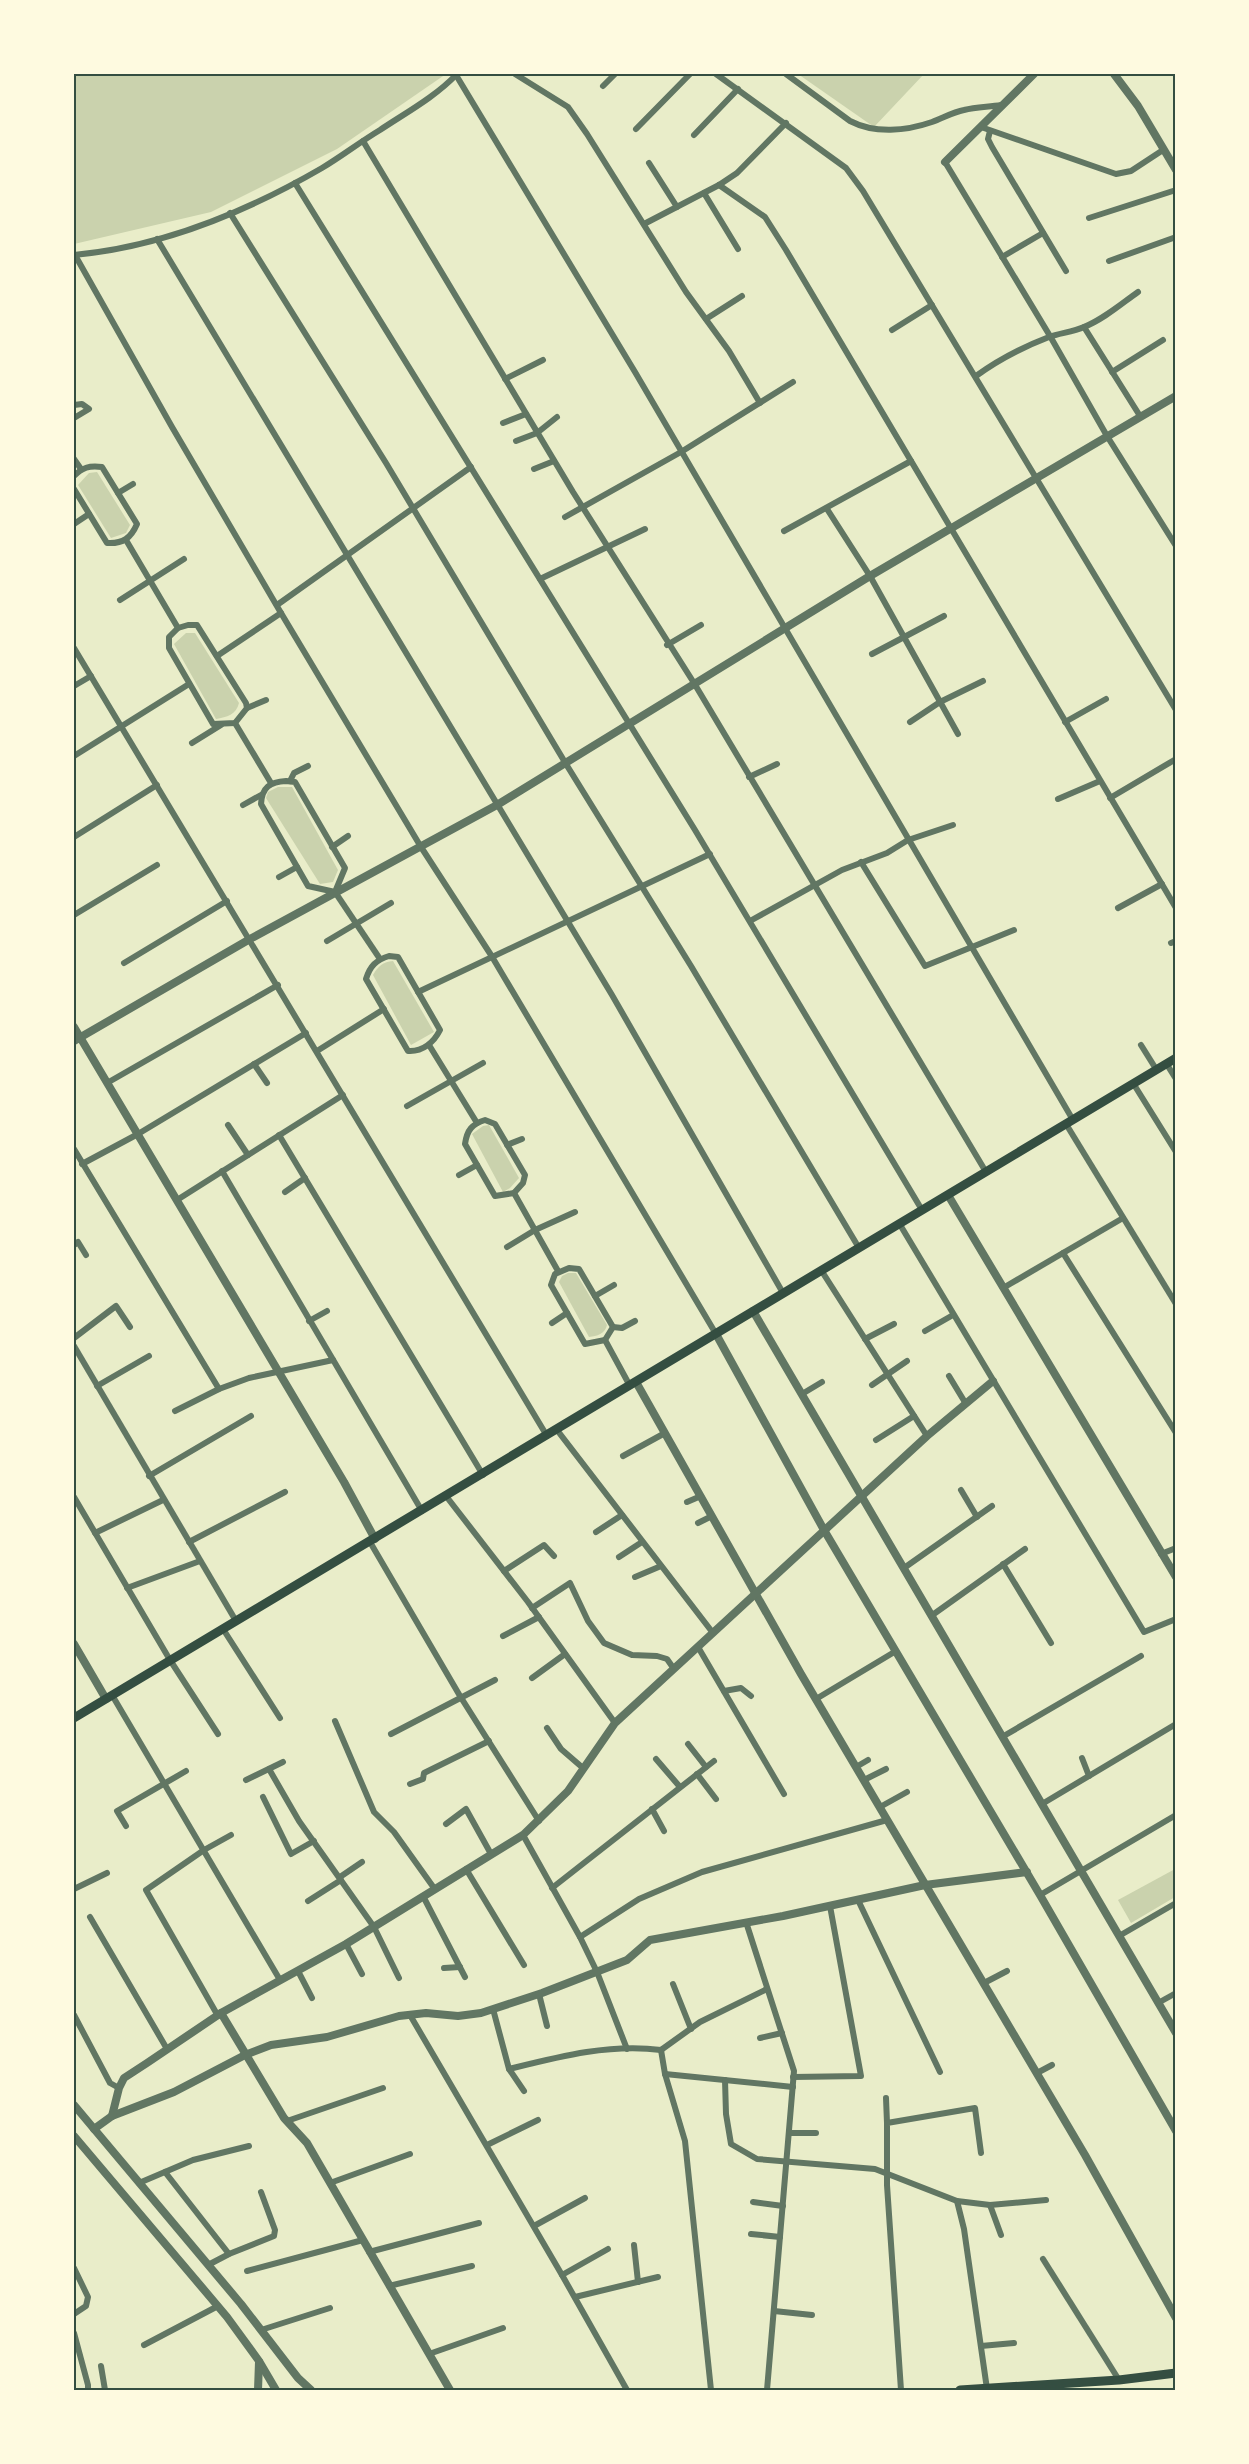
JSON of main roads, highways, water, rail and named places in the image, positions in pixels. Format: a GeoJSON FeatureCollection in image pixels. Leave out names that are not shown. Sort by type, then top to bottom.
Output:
{"type":"FeatureCollection","features":[{"type":"Feature","properties":{"kind":"main road"},"geometry":{"type":"LineString","coordinates":[[74,1718],[1176,1058]]}},
{"type":"Feature","properties":{"kind":"main road"},"geometry":{"type":"LineString","coordinates":[[960,2391],[1119,2380],[1176,2373]]}}]}
